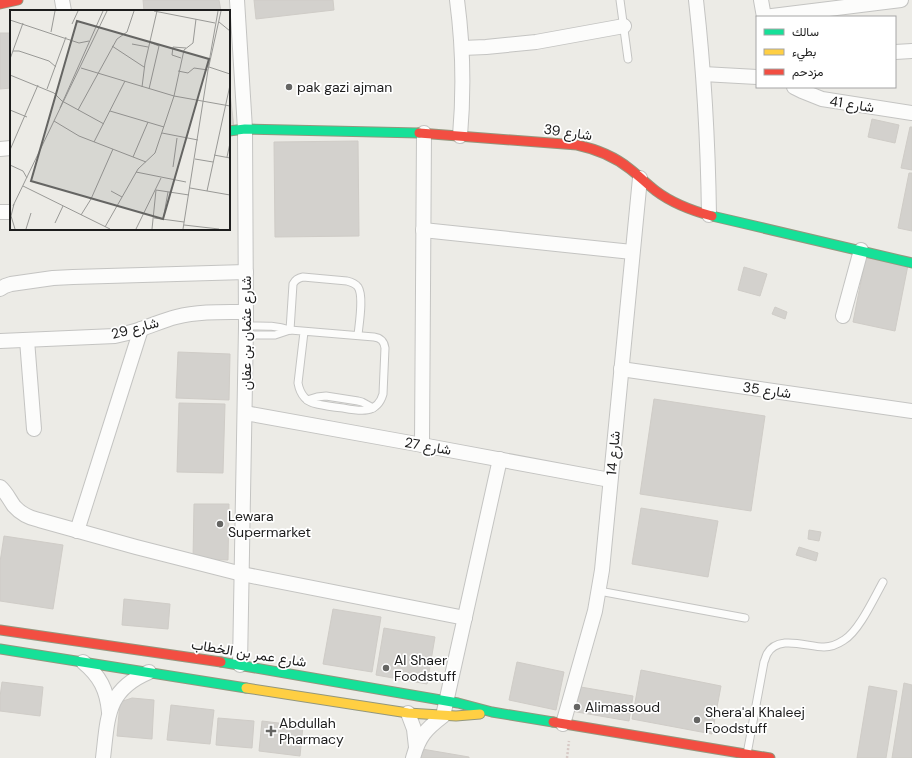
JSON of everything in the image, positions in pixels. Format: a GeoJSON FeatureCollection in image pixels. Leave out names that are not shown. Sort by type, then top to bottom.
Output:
{"type":"FeatureCollection","features":[{"type":"Feature","properties":{"kind":"street"},"geometry":{"type":"LineString","coordinates":[[0,4],[18,0]]}},
{"type":"Feature","properties":{"kind":"street"},"geometry":{"type":"LineString","coordinates":[[62,0],[64,10]]}},
{"type":"Feature","properties":{"kind":"street","name":"شارع عثمان بن عفان"},"geometry":{"type":"LineString","coordinates":[[237,0],[245,129],[246,272],[240,666]]}},
{"type":"Feature","properties":{"kind":"street"},"geometry":{"type":"LineString","coordinates":[[457,0],[462,48],[463,99],[460,136]]}},
{"type":"Feature","properties":{"kind":"street"},"geometry":{"type":"LineString","coordinates":[[696,0],[703,74],[709,215]]}},
{"type":"Feature","properties":{"kind":"street"},"geometry":{"type":"LineString","coordinates":[[761,0],[764,16]]}},
{"type":"Feature","properties":{"kind":"street"},"geometry":{"type":"LineString","coordinates":[[772,16],[901,0]]}},
{"type":"Feature","properties":{"kind":"street"},"geometry":{"type":"LineString","coordinates":[[462,48],[536,42],[624,26]]}},
{"type":"Feature","properties":{"kind":"street"},"geometry":{"type":"LineString","coordinates":[[896,52],[912,51]]}},
{"type":"Feature","properties":{"kind":"street"},"geometry":{"type":"LineString","coordinates":[[703,74],[756,77]]}},
{"type":"Feature","properties":{"kind":"street","name":"شارع 41"},"geometry":{"type":"LineString","coordinates":[[796,88],[822,99],[912,113]]}},
{"type":"Feature","properties":{"kind":"street","name":"شارع 39"},"geometry":{"type":"LineString","coordinates":[[230,131],[245,129],[424,133],[577,145],[595,149],[611,156],[626,166],[655,190],[690,209],[709,215],[912,262]]}},
{"type":"Feature","properties":{"kind":"street"},"geometry":{"type":"LineString","coordinates":[[422,444],[424,133]]}},
{"type":"Feature","properties":{"kind":"street"},"geometry":{"type":"LineString","coordinates":[[0,149],[10,148]]}},
{"type":"Feature","properties":{"kind":"street","name":"شارع 14"},"geometry":{"type":"LineString","coordinates":[[564,724],[590,630],[602,570],[640,178]]}},
{"type":"Feature","properties":{"kind":"street"},"geometry":{"type":"LineString","coordinates":[[423,230],[632,252]]}},
{"type":"Feature","properties":{"kind":"street"},"geometry":{"type":"LineString","coordinates":[[843,316],[860,250]]}},
{"type":"Feature","properties":{"kind":"street"},"geometry":{"type":"LineString","coordinates":[[0,289],[5,286],[18,283],[53,278],[246,272]]}},
{"type":"Feature","properties":{"kind":"street","name":"شارع 29"},"geometry":{"type":"LineString","coordinates":[[0,341],[114,336],[141,329],[165,320],[191,314],[204,312],[246,312]]}},
{"type":"Feature","properties":{"kind":"street"},"geometry":{"type":"LineString","coordinates":[[77,531],[141,329]]}},
{"type":"Feature","properties":{"kind":"street"},"geometry":{"type":"LineString","coordinates":[[27,340],[34,430]]}},
{"type":"Feature","properties":{"kind":"street","name":"شارع 35"},"geometry":{"type":"LineString","coordinates":[[621,369],[912,411]]}},
{"type":"Feature","properties":{"kind":"street","name":"شارع 27"},"geometry":{"type":"LineString","coordinates":[[245,413],[422,444],[610,480]]}},
{"type":"Feature","properties":{"kind":"street"},"geometry":{"type":"LineString","coordinates":[[415,752],[420,737],[443,716],[500,459]]}},
{"type":"Feature","properties":{"kind":"street"},"geometry":{"type":"LineString","coordinates":[[0,487],[14,505],[30,518],[242,574],[465,618]]}},
{"type":"Feature","properties":{"kind":"street","name":"شارع عمر بن الخطاب"},"geometry":{"type":"LineString","coordinates":[[0,630],[16,642],[83,662],[408,712],[443,716],[492,712]]}},
{"type":"Feature","properties":{"kind":"street","name":"شارع عمر بن الخطاب"},"geometry":{"type":"LineString","coordinates":[[0,649],[16,642],[240,666],[469,705],[492,712],[770,758]]}},
{"type":"Feature","properties":{"kind":"street"},"geometry":{"type":"LineString","coordinates":[[83,662],[97,675],[106,693],[109,712],[103,758]]}},
{"type":"Feature","properties":{"kind":"street"},"geometry":{"type":"LineString","coordinates":[[109,712],[113,703],[124,687],[149,672]]}},
{"type":"Feature","properties":{"kind":"street"},"geometry":{"type":"LineString","coordinates":[[343,702],[349,698],[350,694],[347,684]]}},
{"type":"Feature","properties":{"kind":"street"},"geometry":{"type":"LineString","coordinates":[[408,712],[414,729],[415,752]]}},
{"type":"Feature","properties":{"kind":"lane"},"geometry":{"type":"LineString","coordinates":[[620,0],[628,59]]}},
{"type":"Feature","properties":{"kind":"lane"},"geometry":{"type":"LineString","coordinates":[[290,330],[293,284],[295,280],[303,277],[347,281],[353,283],[358,288],[361,294],[358,335]]}},
{"type":"Feature","properties":{"kind":"lane"},"geometry":{"type":"LineString","coordinates":[[246,331],[275,335],[290,330],[358,335],[382,340],[385,348],[383,394],[380,402],[373,408],[358,401],[330,396],[321,396],[307,400],[302,395],[298,383],[304,332]]}},
{"type":"Feature","properties":{"kind":"lane"},"geometry":{"type":"LineString","coordinates":[[747,754],[764,662],[767,654],[773,647],[781,643],[826,647],[846,639],[860,623],[883,582]]}},
{"type":"Feature","properties":{"kind":"lane"},"geometry":{"type":"LineString","coordinates":[[599,591],[745,618]]}},
{"type":"Feature","properties":{"kind":"building"},"geometry":{"type":"Polygon","coordinates":[[[143,0],[219,0],[221,10],[144,10],[143,0]]]}},
{"type":"Feature","properties":{"kind":"building"},"geometry":{"type":"Polygon","coordinates":[[[254,0],[333,0],[334,10],[256,19],[254,0]]]}},
{"type":"Feature","properties":{"kind":"building"},"geometry":{"type":"Polygon","coordinates":[[[0,33],[10,33],[10,88],[0,89],[0,33]]]}},
{"type":"Feature","properties":{"kind":"building"},"geometry":{"type":"Polygon","coordinates":[[[230,93],[234,128],[230,128],[230,93]]]}},
{"type":"Feature","properties":{"kind":"building"},"geometry":{"type":"Polygon","coordinates":[[[872,119],[899,125],[895,143],[868,137],[872,119]]]}},
{"type":"Feature","properties":{"kind":"building"},"geometry":{"type":"Polygon","coordinates":[[[910,127],[912,127],[912,170],[901,168],[910,127]]]}},
{"type":"Feature","properties":{"kind":"building"},"geometry":{"type":"Polygon","coordinates":[[[358,141],[359,236],[275,237],[274,142],[358,141]]]}},
{"type":"Feature","properties":{"kind":"building"},"geometry":{"type":"Polygon","coordinates":[[[909,173],[912,173],[912,231],[898,228],[909,173]]]}},
{"type":"Feature","properties":{"kind":"building"},"geometry":{"type":"Polygon","coordinates":[[[866,256],[908,265],[895,331],[853,322],[866,256]]]}},
{"type":"Feature","properties":{"kind":"building"},"geometry":{"type":"Polygon","coordinates":[[[744,267],[767,274],[760,296],[738,290],[744,267]]]}},
{"type":"Feature","properties":{"kind":"building"},"geometry":{"type":"Polygon","coordinates":[[[775,307],[787,312],[785,319],[772,314],[775,307]]]}},
{"type":"Feature","properties":{"kind":"building"},"geometry":{"type":"Polygon","coordinates":[[[178,352],[230,354],[229,400],[176,398],[178,352]]]}},
{"type":"Feature","properties":{"kind":"building"},"geometry":{"type":"Polygon","coordinates":[[[654,399],[765,416],[751,511],[640,494],[654,399]]]}},
{"type":"Feature","properties":{"kind":"building"},"geometry":{"type":"Polygon","coordinates":[[[179,403],[225,404],[223,473],[177,472],[179,403]]]}},
{"type":"Feature","properties":{"kind":"building"},"geometry":{"type":"Polygon","coordinates":[[[194,504],[229,504],[228,560],[193,559],[194,504]]]}},
{"type":"Feature","properties":{"kind":"building"},"geometry":{"type":"Polygon","coordinates":[[[641,508],[718,521],[708,577],[632,564],[641,508]]]}},
{"type":"Feature","properties":{"kind":"building"},"geometry":{"type":"Polygon","coordinates":[[[809,530],[821,532],[819,541],[808,539],[809,530]]]}},
{"type":"Feature","properties":{"kind":"building"},"geometry":{"type":"Polygon","coordinates":[[[4,536],[63,545],[53,609],[0,601],[0,562],[4,536]]]}},
{"type":"Feature","properties":{"kind":"building"},"geometry":{"type":"Polygon","coordinates":[[[799,547],[818,553],[816,561],[796,555],[799,547]]]}},
{"type":"Feature","properties":{"kind":"building"},"geometry":{"type":"Polygon","coordinates":[[[124,599],[170,604],[168,629],[122,625],[124,599]]]}},
{"type":"Feature","properties":{"kind":"building"},"geometry":{"type":"Polygon","coordinates":[[[333,609],[381,617],[372,672],[323,664],[333,609]]]}},
{"type":"Feature","properties":{"kind":"building"},"geometry":{"type":"Polygon","coordinates":[[[384,628],[435,637],[427,684],[376,675],[384,628]]]}},
{"type":"Feature","properties":{"kind":"building"},"geometry":{"type":"Polygon","coordinates":[[[517,662],[564,672],[556,710],[509,700],[517,662]]]}},
{"type":"Feature","properties":{"kind":"building"},"geometry":{"type":"Polygon","coordinates":[[[641,670],[721,686],[712,734],[632,719],[641,670]]]}},
{"type":"Feature","properties":{"kind":"building"},"geometry":{"type":"Polygon","coordinates":[[[2,682],[43,687],[40,716],[0,711],[2,682]]]}},
{"type":"Feature","properties":{"kind":"building"},"geometry":{"type":"Polygon","coordinates":[[[904,683],[912,685],[912,758],[892,758],[904,683]]]}},
{"type":"Feature","properties":{"kind":"building"},"geometry":{"type":"Polygon","coordinates":[[[575,686],[633,696],[629,721],[571,711],[575,686]]]}},
{"type":"Feature","properties":{"kind":"building"},"geometry":{"type":"Polygon","coordinates":[[[869,686],[897,691],[886,758],[857,758],[869,686]]]}},
{"type":"Feature","properties":{"kind":"building"},"geometry":{"type":"Polygon","coordinates":[[[132,698],[154,700],[152,739],[117,736],[120,702],[132,698]]]}},
{"type":"Feature","properties":{"kind":"building"},"geometry":{"type":"Polygon","coordinates":[[[171,705],[214,710],[210,744],[167,740],[171,705]]]}},
{"type":"Feature","properties":{"kind":"building"},"geometry":{"type":"Polygon","coordinates":[[[218,718],[254,721],[252,748],[216,745],[218,718]]]}},
{"type":"Feature","properties":{"kind":"building"},"geometry":{"type":"Polygon","coordinates":[[[262,721],[303,726],[300,756],[259,751],[262,721]]]}},
{"type":"Feature","properties":{"kind":"building"},"geometry":{"type":"Polygon","coordinates":[[[422,749],[469,757],[469,758],[420,758],[422,749]]]}},
{"type":"Feature","properties":{"kind":"traffic: fast"},"geometry":{"type":"LineString","coordinates":[[230,131],[245,129],[419,133]]}},
{"type":"Feature","properties":{"kind":"traffic: fast"},"geometry":{"type":"LineString","coordinates":[[712,216],[912,263]]}},
{"type":"Feature","properties":{"kind":"traffic: fast"},"geometry":{"type":"LineString","coordinates":[[0,649],[246,688]]}},
{"type":"Feature","properties":{"kind":"traffic: fast"},"geometry":{"type":"LineString","coordinates":[[221,662],[458,703],[492,712],[553,722]]}},
{"type":"Feature","properties":{"kind":"traffic: slow"},"geometry":{"type":"LineString","coordinates":[[246,688],[408,713],[456,716],[480,714]]}},
{"type":"Feature","properties":{"kind":"traffic: jam"},"geometry":{"type":"LineString","coordinates":[[0,4],[18,0]]}},
{"type":"Feature","properties":{"kind":"traffic: jam"},"geometry":{"type":"LineString","coordinates":[[419,133],[577,145],[605,154],[624,164],[656,191],[676,203],[712,216]]}},
{"type":"Feature","properties":{"kind":"traffic: jam"},"geometry":{"type":"LineString","coordinates":[[0,630],[221,662]]}},
{"type":"Feature","properties":{"kind":"traffic: jam"},"geometry":{"type":"LineString","coordinates":[[553,722],[770,758]]}},
{"type":"Feature","properties":{"kind":"place","name":"pak gazi ajman"},"geometry":{"type":"Point","coordinates":[289,87]}},
{"type":"Feature","properties":{"kind":"place","name":"Lewara Supermarket"},"geometry":{"type":"Point","coordinates":[220,524]}},
{"type":"Feature","properties":{"kind":"place","name":"Al Shaer Foodstuff"},"geometry":{"type":"Point","coordinates":[386,668]}},
{"type":"Feature","properties":{"kind":"place","name":"Alimassoud"},"geometry":{"type":"Point","coordinates":[577,707]}},
{"type":"Feature","properties":{"kind":"place","name":"Shera'al Khaleej Foodstuff"},"geometry":{"type":"Point","coordinates":[697,720]}},
{"type":"Feature","properties":{"kind":"place","name":"Abdullah Pharmacy"},"geometry":{"type":"Point","coordinates":[271,731]}}]}
